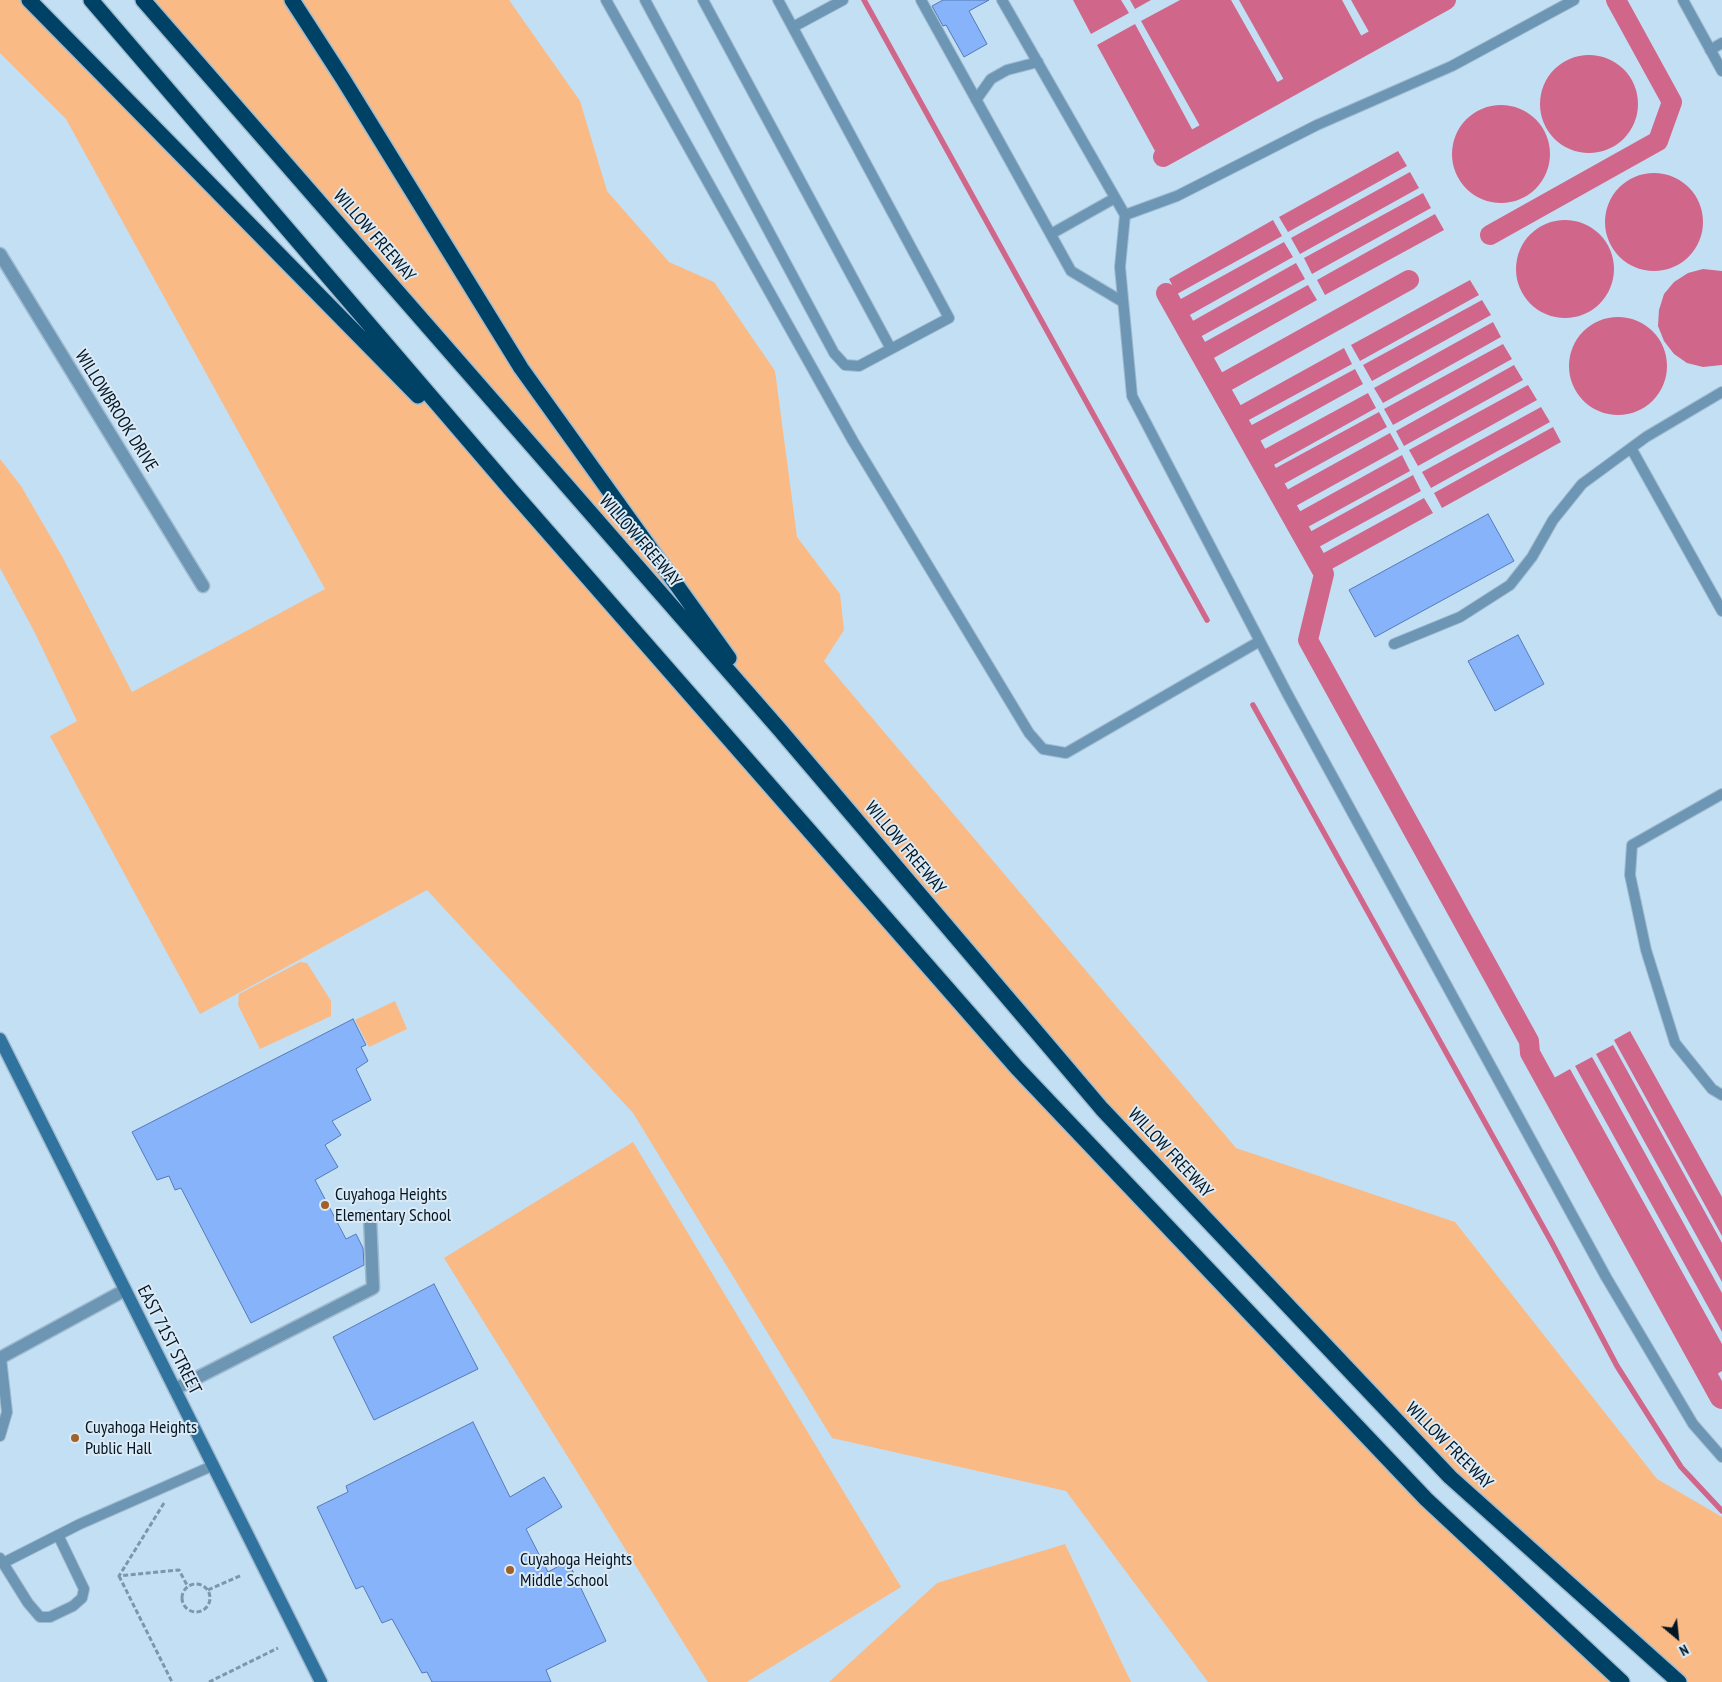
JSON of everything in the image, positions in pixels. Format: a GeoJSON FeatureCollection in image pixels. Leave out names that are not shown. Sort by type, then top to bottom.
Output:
{"type":"FeatureCollection","features":[{"type":"Feature","properties":{"kind":"highway"},"geometry":{"type":"LineString","coordinates":[[29,0],[512,491]]}},
{"type":"Feature","properties":{"kind":"highway"},"geometry":{"type":"LineString","coordinates":[[91,0],[512,491],[1017,1068],[1426,1499],[1622,1682]]}},
{"type":"Feature","properties":{"kind":"highway","name":"WILLOW FREEWAY"},"geometry":{"type":"LineString","coordinates":[[143,0],[780,730],[1109,1116],[1450,1477],[1679,1682]]}},
{"type":"Feature","properties":{"kind":"highway"},"geometry":{"type":"LineString","coordinates":[[292,0],[343,79],[521,368],[780,730]]}},
{"type":"Feature","properties":{"kind":"main road","name":"EAST 71ST STREET"},"geometry":{"type":"LineString","coordinates":[[0,1040],[321,1682]]}},
{"type":"Feature","properties":{"kind":"street","name":"WILLOWBROOK DRIVE"},"geometry":{"type":"LineString","coordinates":[[0,254],[203,586]]}},
{"type":"Feature","properties":{"kind":"street"},"geometry":{"type":"LineString","coordinates":[[175,1389],[373,1288],[370,1217]]}},
{"type":"Feature","properties":{"kind":"street"},"geometry":{"type":"LineString","coordinates":[[1,1358],[125,1290]]}},
{"type":"Feature","properties":{"kind":"lane"},"geometry":{"type":"LineString","coordinates":[[606,0],[853,441],[1029,733],[1043,749],[1066,753],[1260,642]]}},
{"type":"Feature","properties":{"kind":"lane"},"geometry":{"type":"LineString","coordinates":[[645,0],[834,353],[845,365],[859,366],[949,318],[778,0]]}},
{"type":"Feature","properties":{"kind":"lane"},"geometry":{"type":"LineString","coordinates":[[703,0],[891,350]]}},
{"type":"Feature","properties":{"kind":"lane"},"geometry":{"type":"LineString","coordinates":[[793,28],[843,0]]}},
{"type":"Feature","properties":{"kind":"lane"},"geometry":{"type":"LineString","coordinates":[[921,0],[1071,271],[1123,302]]}},
{"type":"Feature","properties":{"kind":"lane"},"geometry":{"type":"LineString","coordinates":[[1002,0],[1125,216],[1120,267],[1132,396],[1260,642],[1606,1277],[1693,1424],[1722,1457]]}},
{"type":"Feature","properties":{"kind":"lane"},"geometry":{"type":"LineString","coordinates":[[1125,216],[1177,196],[1317,125],[1452,66],[1574,0]]}},
{"type":"Feature","properties":{"kind":"lane"},"geometry":{"type":"LineString","coordinates":[[1683,0],[1722,71]]}},
{"type":"Feature","properties":{"kind":"lane"},"geometry":{"type":"LineString","coordinates":[[1710,50],[1722,43]]}},
{"type":"Feature","properties":{"kind":"lane"},"geometry":{"type":"LineString","coordinates":[[976,100],[991,79],[1007,70],[1038,62]]}},
{"type":"Feature","properties":{"kind":"lane"},"geometry":{"type":"LineString","coordinates":[[1051,234],[1115,198]]}},
{"type":"Feature","properties":{"kind":"lane"},"geometry":{"type":"LineString","coordinates":[[1394,644],[1460,617],[1510,585],[1532,557],[1553,520],[1582,484],[1646,437],[1722,392]]}},
{"type":"Feature","properties":{"kind":"lane"},"geometry":{"type":"LineString","coordinates":[[1631,448],[1722,611]]}},
{"type":"Feature","properties":{"kind":"lane"},"geometry":{"type":"LineString","coordinates":[[1722,794],[1632,845],[1630,875],[1646,950],[1674,1043],[1712,1089],[1722,1095]]}},
{"type":"Feature","properties":{"kind":"lane"},"geometry":{"type":"LineString","coordinates":[[0,1436],[7,1412],[1,1358]]}},
{"type":"Feature","properties":{"kind":"lane"},"geometry":{"type":"LineString","coordinates":[[58,1535],[84,1588],[82,1598],[74,1606],[50,1617],[40,1616],[28,1603],[1,1561],[58,1535],[162,1488],[212,1466]]}},
{"type":"Feature","properties":{"kind":"path"},"geometry":{"type":"LineString","coordinates":[[119,1576],[164,1505],[162,1488]]}},
{"type":"Feature","properties":{"kind":"path"},"geometry":{"type":"LineString","coordinates":[[119,1576],[179,1570],[188,1587]]}},
{"type":"Feature","properties":{"kind":"path"},"geometry":{"type":"LineString","coordinates":[[208,1590],[242,1575]]}},
{"type":"Feature","properties":{"kind":"path"},"geometry":{"type":"LineString","coordinates":[[119,1576],[172,1682]]}},
{"type":"Feature","properties":{"kind":"path"},"geometry":{"type":"LineString","coordinates":[[197,1584],[208,1590],[209,1603],[204,1610],[195,1612],[186,1608],[182,1594],[188,1587],[197,1584]]}},
{"type":"Feature","properties":{"kind":"path"},"geometry":{"type":"LineString","coordinates":[[209,1682],[278,1648]]}},
{"type":"Feature","properties":{"kind":"shaded area"},"geometry":{"type":"Polygon","coordinates":[[[0,0],[29,0],[512,491],[1017,1068],[1426,1499],[1622,1682],[1208,1682],[1066,1491],[832,1438],[633,1113],[427,890],[200,1014],[50,736],[77,721],[34,631],[0,568],[0,459],[21,486],[63,558],[132,692],[325,589],[66,119],[0,53],[0,0]]]}},
{"type":"Feature","properties":{"kind":"shaded area"},"geometry":{"type":"Polygon","coordinates":[[[143,0],[509,0],[580,101],[607,191],[669,262],[714,282],[775,371],[797,537],[840,594],[844,630],[824,661],[1236,1148],[1455,1222],[1657,1479],[1722,1517],[1722,1682],[1679,1682],[1450,1477],[1102,1109],[143,0]]]}},
{"type":"Feature","properties":{"kind":"shaded area"},"geometry":{"type":"Polygon","coordinates":[[[1073,0],[1121,0],[1129,13],[1091,34],[1073,0]]]}},
{"type":"Feature","properties":{"kind":"shaded area"},"geometry":{"type":"Polygon","coordinates":[[[1130,0],[1151,0],[1135,9],[1130,0]]]}},
{"type":"Feature","properties":{"kind":"shaded area"},"geometry":{"type":"Polygon","coordinates":[[[1180,0],[1231,0],[1278,83],[1200,126],[1141,21],[1180,0]]]}},
{"type":"Feature","properties":{"kind":"shaded area"},"geometry":{"type":"Polygon","coordinates":[[[1239,0],[1342,0],[1362,37],[1284,80],[1239,0]]]}},
{"type":"Feature","properties":{"kind":"shaded area"},"geometry":{"type":"Polygon","coordinates":[[[1351,0],[1427,0],[1369,32],[1351,0]]]}},
{"type":"Feature","properties":{"kind":"shaded area"},"geometry":{"type":"Polygon","coordinates":[[[1135,24],[1193,131],[1155,151],[1097,45],[1135,24]]]}},
{"type":"Feature","properties":{"kind":"shaded area"},"geometry":{"type":"Polygon","coordinates":[[[1589,55],[1608,59],[1624,69],[1634,85],[1638,104],[1634,123],[1624,139],[1608,149],[1589,153],[1570,149],[1554,139],[1544,123],[1540,104],[1544,85],[1554,69],[1570,59],[1589,55]]]}},
{"type":"Feature","properties":{"kind":"shaded area"},"geometry":{"type":"Polygon","coordinates":[[[1501,105],[1520,109],[1536,119],[1546,135],[1550,154],[1546,173],[1536,189],[1520,199],[1501,203],[1482,199],[1466,189],[1456,173],[1452,154],[1456,135],[1466,119],[1482,109],[1501,105]]]}},
{"type":"Feature","properties":{"kind":"shaded area"},"geometry":{"type":"Polygon","coordinates":[[[1398,151],[1407,166],[1288,232],[1279,217],[1398,151]]]}},
{"type":"Feature","properties":{"kind":"shaded area"},"geometry":{"type":"Polygon","coordinates":[[[1410,172],[1419,188],[1300,254],[1291,238],[1410,172]]]}},
{"type":"Feature","properties":{"kind":"shaded area"},"geometry":{"type":"Polygon","coordinates":[[[1654,173],[1673,177],[1689,187],[1699,203],[1703,222],[1699,241],[1689,257],[1673,267],[1654,271],[1635,267],[1619,257],[1609,241],[1605,222],[1609,203],[1619,187],[1635,177],[1654,173]]]}},
{"type":"Feature","properties":{"kind":"shaded area"},"geometry":{"type":"Polygon","coordinates":[[[1423,193],[1431,208],[1312,274],[1304,258],[1423,193]]]}},
{"type":"Feature","properties":{"kind":"shaded area"},"geometry":{"type":"Polygon","coordinates":[[[1435,214],[1444,230],[1325,295],[1317,280],[1435,214]]]}},
{"type":"Feature","properties":{"kind":"shaded area"},"geometry":{"type":"Polygon","coordinates":[[[1273,220],[1282,236],[1177,294],[1169,279],[1273,220]]]}},
{"type":"Feature","properties":{"kind":"shaded area"},"geometry":{"type":"Polygon","coordinates":[[[1565,220],[1584,224],[1600,234],[1610,250],[1614,269],[1610,288],[1600,304],[1584,314],[1565,318],[1546,314],[1530,304],[1520,288],[1516,269],[1520,250],[1530,234],[1546,224],[1565,220]]]}},
{"type":"Feature","properties":{"kind":"shaded area"},"geometry":{"type":"Polygon","coordinates":[[[1284,242],[1293,257],[1188,316],[1179,300],[1284,242]]]}},
{"type":"Feature","properties":{"kind":"shaded area"},"geometry":{"type":"Polygon","coordinates":[[[1296,263],[1305,279],[1200,337],[1191,322],[1296,263]]]}},
{"type":"Feature","properties":{"kind":"shaded area"},"geometry":{"type":"Polygon","coordinates":[[[1703,269],[1722,271],[1722,365],[1703,367],[1687,363],[1674,354],[1664,341],[1658,326],[1659,310],[1664,294],[1674,282],[1688,273],[1703,269]]]}},
{"type":"Feature","properties":{"kind":"shaded area"},"geometry":{"type":"Polygon","coordinates":[[[1470,280],[1479,295],[1360,361],[1351,345],[1470,280]]]}},
{"type":"Feature","properties":{"kind":"shaded area"},"geometry":{"type":"Polygon","coordinates":[[[1308,285],[1317,300],[1212,359],[1203,343],[1308,285]]]}},
{"type":"Feature","properties":{"kind":"shaded area"},"geometry":{"type":"Polygon","coordinates":[[[1482,300],[1491,315],[1372,381],[1363,365],[1482,300]]]}},
{"type":"Feature","properties":{"kind":"shaded area"},"geometry":{"type":"Polygon","coordinates":[[[1618,317],[1637,321],[1653,331],[1663,347],[1667,366],[1663,385],[1653,401],[1637,411],[1618,415],[1599,411],[1583,401],[1573,385],[1569,366],[1573,347],[1583,331],[1599,321],[1618,317]]]}},
{"type":"Feature","properties":{"kind":"shaded area"},"geometry":{"type":"Polygon","coordinates":[[[1493,322],[1501,337],[1383,403],[1374,388],[1493,322]]]}},
{"type":"Feature","properties":{"kind":"shaded area"},"geometry":{"type":"Polygon","coordinates":[[[1503,344],[1512,359],[1393,425],[1384,409],[1503,344]]]}},
{"type":"Feature","properties":{"kind":"shaded area"},"geometry":{"type":"Polygon","coordinates":[[[1344,348],[1352,364],[1247,421],[1239,406],[1344,348]]]}},
{"type":"Feature","properties":{"kind":"shaded area"},"geometry":{"type":"Polygon","coordinates":[[[1514,365],[1523,380],[1404,446],[1396,431],[1514,365]]]}},
{"type":"Feature","properties":{"kind":"shaded area"},"geometry":{"type":"Polygon","coordinates":[[[1355,369],[1363,384],[1258,442],[1250,426],[1355,369]]]}},
{"type":"Feature","properties":{"kind":"shaded area"},"geometry":{"type":"Polygon","coordinates":[[[1528,385],[1537,400],[1418,466],[1409,450],[1528,385]]]}},
{"type":"Feature","properties":{"kind":"shaded area"},"geometry":{"type":"Polygon","coordinates":[[[1368,393],[1376,408],[1272,466],[1263,450],[1368,393]]]}},
{"type":"Feature","properties":{"kind":"shaded area"},"geometry":{"type":"Polygon","coordinates":[[[1541,407],[1550,422],[1431,488],[1422,472],[1541,407]]]}},
{"type":"Feature","properties":{"kind":"shaded area"},"geometry":{"type":"Polygon","coordinates":[[[1379,412],[1387,427],[1282,485],[1274,469],[1379,412]]]}},
{"type":"Feature","properties":{"kind":"shaded area"},"geometry":{"type":"Polygon","coordinates":[[[1553,427],[1561,442],[1442,508],[1434,493],[1553,427]]]}},
{"type":"Feature","properties":{"kind":"shaded area"},"geometry":{"type":"Polygon","coordinates":[[[1390,433],[1399,449],[1294,507],[1285,491],[1390,433]]]}},
{"type":"Feature","properties":{"kind":"shaded area"},"geometry":{"type":"Polygon","coordinates":[[[1402,455],[1410,471],[1306,528],[1297,513],[1402,455]]]}},
{"type":"Feature","properties":{"kind":"shaded area"},"geometry":{"type":"Polygon","coordinates":[[[1413,475],[1421,491],[1317,548],[1308,533],[1413,475]]]}},
{"type":"Feature","properties":{"kind":"shaded area"},"geometry":{"type":"Polygon","coordinates":[[[1424,498],[1433,513],[1328,571],[1320,555],[1424,498]]]}},
{"type":"Feature","properties":{"kind":"shaded area"},"geometry":{"type":"Polygon","coordinates":[[[300,962],[307,963],[331,1001],[331,1016],[260,1049],[238,1005],[239,994],[300,962]]]}},
{"type":"Feature","properties":{"kind":"shaded area"},"geometry":{"type":"Polygon","coordinates":[[[395,1001],[407,1029],[369,1047],[355,1020],[395,1001]]]}},
{"type":"Feature","properties":{"kind":"shaded area"},"geometry":{"type":"Polygon","coordinates":[[[1630,1031],[1722,1197],[1722,1236],[1614,1040],[1630,1031]]]}},
{"type":"Feature","properties":{"kind":"shaded area"},"geometry":{"type":"Polygon","coordinates":[[[1613,1045],[1722,1243],[1722,1282],[1596,1054],[1613,1045]]]}},
{"type":"Feature","properties":{"kind":"shaded area"},"geometry":{"type":"Polygon","coordinates":[[[1592,1057],[1722,1293],[1722,1332],[1575,1066],[1592,1057]]]}},
{"type":"Feature","properties":{"kind":"shaded area"},"geometry":{"type":"Polygon","coordinates":[[[1570,1069],[1722,1344],[1722,1371],[1717,1374],[1554,1078],[1570,1069]]]}},
{"type":"Feature","properties":{"kind":"shaded area"},"geometry":{"type":"Polygon","coordinates":[[[633,1142],[901,1587],[747,1682],[708,1682],[444,1258],[633,1142]]]}},
{"type":"Feature","properties":{"kind":"shaded area"},"geometry":{"type":"Polygon","coordinates":[[[1065,1544],[1131,1682],[829,1682],[937,1583],[1065,1544]]]}},
{"type":"Feature","properties":{"kind":"building"},"geometry":{"type":"Polygon","coordinates":[[[943,0],[989,0],[969,11],[987,44],[964,57],[946,25],[943,26],[932,6],[943,0]]]}},
{"type":"Feature","properties":{"kind":"building"},"geometry":{"type":"Polygon","coordinates":[[[1488,514],[1514,561],[1375,637],[1349,590],[1488,514]]]}},
{"type":"Feature","properties":{"kind":"building"},"geometry":{"type":"Polygon","coordinates":[[[1518,635],[1544,684],[1495,711],[1468,661],[1518,635]]]}},
{"type":"Feature","properties":{"kind":"building"},"geometry":{"type":"Polygon","coordinates":[[[353,1019],[366,1045],[361,1047],[368,1061],[356,1069],[371,1100],[332,1121],[341,1135],[325,1145],[338,1167],[315,1180],[346,1239],[356,1234],[363,1248],[364,1265],[251,1323],[181,1188],[175,1190],[169,1176],[157,1180],[132,1132],[353,1019]]]}},
{"type":"Feature","properties":{"kind":"building"},"geometry":{"type":"Polygon","coordinates":[[[434,1284],[478,1369],[374,1420],[333,1337],[434,1284]]]}},
{"type":"Feature","properties":{"kind":"building"},"geometry":{"type":"Polygon","coordinates":[[[473,1422],[510,1497],[544,1477],[562,1507],[526,1529],[548,1572],[568,1561],[606,1641],[546,1670],[551,1682],[432,1682],[427,1672],[422,1673],[392,1619],[382,1623],[363,1586],[356,1589],[317,1507],[348,1492],[346,1486],[473,1422]]]}},
{"type":"Feature","properties":{"kind":"waterway"},"geometry":{"type":"LineString","coordinates":[[864,0],[1207,620]]}},
{"type":"Feature","properties":{"kind":"waterway"},"geometry":{"type":"LineString","coordinates":[[1163,157],[1446,0]]}},
{"type":"Feature","properties":{"kind":"waterway"},"geometry":{"type":"LineString","coordinates":[[1490,235],[1658,141],[1672,102],[1616,0]]}},
{"type":"Feature","properties":{"kind":"waterway"},"geometry":{"type":"LineString","coordinates":[[1218,386],[1409,280]]}},
{"type":"Feature","properties":{"kind":"waterway"},"geometry":{"type":"LineString","coordinates":[[1166,293],[1324,574],[1308,640],[1529,1041],[1530,1053],[1722,1399]]}},
{"type":"Feature","properties":{"kind":"waterway"},"geometry":{"type":"LineString","coordinates":[[1253,705],[1552,1243],[1617,1366],[1681,1467],[1722,1511]]}},
{"type":"Feature","properties":{"kind":"place","name":"Cuyahoga Heights Elementary School"},"geometry":{"type":"Point","coordinates":[325,1205]}},
{"type":"Feature","properties":{"kind":"place","name":"Cuyahoga Heights Public Hall"},"geometry":{"type":"Point","coordinates":[75,1438]}},
{"type":"Feature","properties":{"kind":"place","name":"Cuyahoga Heights Middle School"},"geometry":{"type":"Point","coordinates":[510,1570]}}]}
